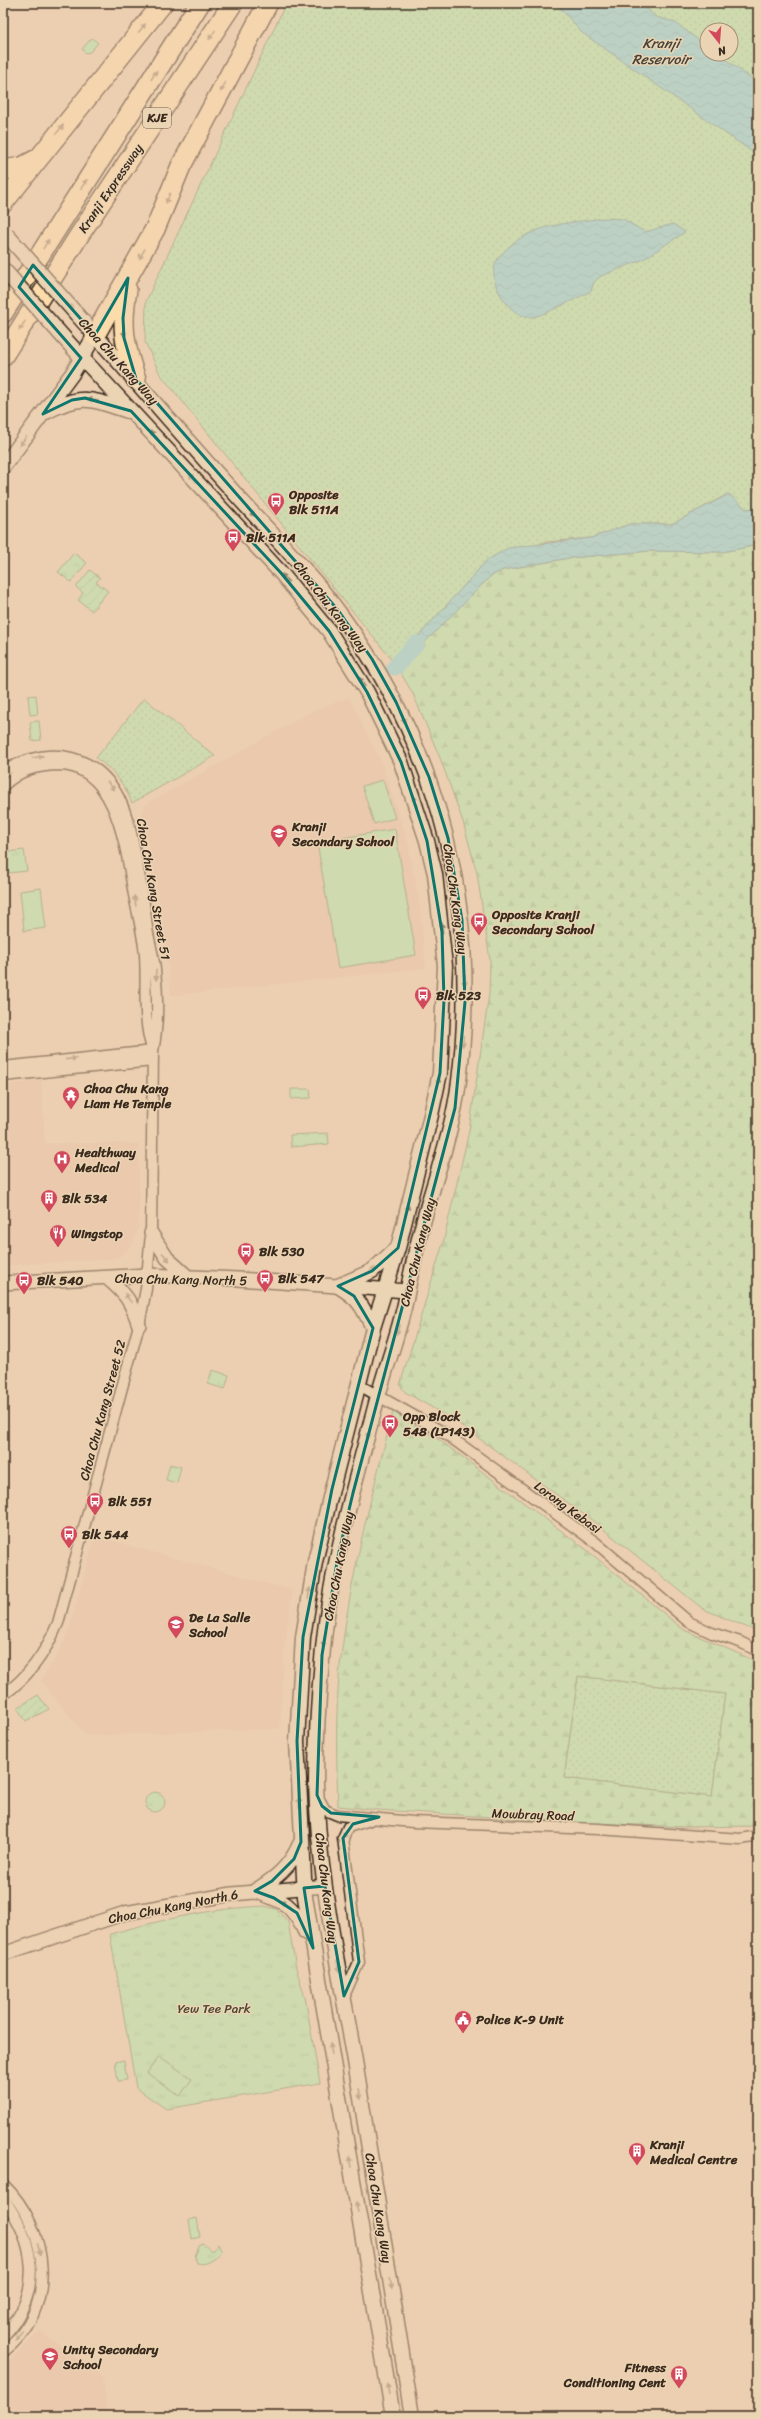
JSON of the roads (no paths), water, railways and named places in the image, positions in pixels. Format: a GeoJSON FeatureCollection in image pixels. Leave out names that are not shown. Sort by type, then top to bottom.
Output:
{"type":"FeatureCollection","features":[{"type":"Feature","properties":{"kind":"highway"},"geometry":{"type":"LineString","coordinates":[[3,203],[36,159],[163,3]]}},
{"type":"Feature","properties":{"kind":"highway","name":"Kranji Expressway"},"geometry":{"type":"LineString","coordinates":[[3,313],[200,3]]}},
{"type":"Feature","properties":{"kind":"highway","name":"Kranji Expressway"},"geometry":{"type":"LineString","coordinates":[[3,356],[80,234],[233,3]]}},
{"type":"Feature","properties":{"kind":"highway"},"geometry":{"type":"LineString","coordinates":[[91,331],[128,278],[155,230],[181,166],[268,3]]}},
{"type":"Feature","properties":{"kind":"highway"},"geometry":{"type":"LineString","coordinates":[[3,170],[22,167],[36,159]]}},
{"type":"Feature","properties":{"kind":"highway"},"geometry":{"type":"LineString","coordinates":[[128,278],[122,318],[126,351],[136,379]]}},
{"type":"Feature","properties":{"kind":"main road","name":"Choa Chu Kang Way"},"geometry":{"type":"LineString","coordinates":[[5,232],[91,331],[136,379],[234,494],[291,555],[338,610],[372,659],[412,736],[429,777],[448,838],[456,879],[465,950],[463,1044],[455,1108],[428,1205],[407,1291],[353,1494],[330,1596],[322,1655],[318,1710],[317,1795],[325,1886],[412,2416]]}},
{"type":"Feature","properties":{"kind":"main road","name":"Choa Chu Kang Way"},"geometry":{"type":"LineString","coordinates":[[3,269],[77,353],[281,574],[329,631],[367,692],[401,762],[416,803],[435,874],[442,932],[444,1000],[440,1073],[432,1115],[398,1248],[373,1328],[323,1525],[309,1590],[303,1637],[297,1741],[304,1888],[393,2416]]}},
{"type":"Feature","properties":{"kind":"main road"},"geometry":{"type":"LineString","coordinates":[[3,467],[43,414],[91,331]]}},
{"type":"Feature","properties":{"kind":"main road"},"geometry":{"type":"LineString","coordinates":[[43,414],[72,400],[85,398],[131,411]]}},
{"type":"Feature","properties":{"kind":"main road"},"geometry":{"type":"LineString","coordinates":[[338,1286],[372,1271],[398,1248]]}},
{"type":"Feature","properties":{"kind":"main road"},"geometry":{"type":"LineString","coordinates":[[338,1286],[354,1296],[362,1305],[373,1328]]}},
{"type":"Feature","properties":{"kind":"main road"},"geometry":{"type":"LineString","coordinates":[[255,1891],[272,1881],[294,1859],[301,1842]]}},
{"type":"Feature","properties":{"kind":"main road"},"geometry":{"type":"LineString","coordinates":[[255,1891],[274,1898],[293,1909],[297,1913],[313,1948]]}},
{"type":"Feature","properties":{"kind":"street","name":"Choa Chu Kang Street 51"},"geometry":{"type":"LineString","coordinates":[[3,772],[22,761],[45,756],[66,757],[82,761],[93,767],[117,793],[129,820],[146,910],[150,950],[155,968],[156,1036],[153,1056],[148,1276]]}},
{"type":"Feature","properties":{"kind":"street","name":"Choa Chu Kang Street 51"},"geometry":{"type":"LineString","coordinates":[[3,786],[27,769],[60,765],[77,769],[86,774],[98,783],[109,798],[119,822],[141,926],[146,971],[147,1037],[153,1056]]}},
{"type":"Feature","properties":{"kind":"street"},"geometry":{"type":"LineString","coordinates":[[3,1067],[153,1056]]}},
{"type":"Feature","properties":{"kind":"street"},"geometry":{"type":"LineString","coordinates":[[3,1076],[153,1056]]}},
{"type":"Feature","properties":{"kind":"street"},"geometry":{"type":"LineString","coordinates":[[150,1233],[167,1258],[188,1277]]}},
{"type":"Feature","properties":{"kind":"street","name":"Choa Chu Kang North 5"},"geometry":{"type":"LineString","coordinates":[[3,1283],[148,1276],[188,1277],[407,1291]]}},
{"type":"Feature","properties":{"kind":"street","name":"Choa Chu Kang Street 52"},"geometry":{"type":"LineString","coordinates":[[3,1695],[36,1664],[50,1642],[58,1623],[139,1325],[148,1276]]}},
{"type":"Feature","properties":{"kind":"street"},"geometry":{"type":"LineString","coordinates":[[107,1278],[124,1292],[132,1302],[139,1325]]}},
{"type":"Feature","properties":{"kind":"street","name":"Lorong Kebasi"},"geometry":{"type":"LineString","coordinates":[[359,1385],[446,1434],[595,1542],[689,1622],[712,1633],[740,1642],[758,1651]]}},
{"type":"Feature","properties":{"kind":"street","name":"Mowbray Road"},"geometry":{"type":"LineString","coordinates":[[317,1795],[322,1806],[331,1813],[379,1817],[413,1822],[598,1829],[673,1836],[745,1839],[758,1836]]}},
{"type":"Feature","properties":{"kind":"street"},"geometry":{"type":"LineString","coordinates":[[344,1996],[359,1962],[348,1891],[343,1838],[348,1827],[353,1824],[379,1817]]}},
{"type":"Feature","properties":{"kind":"street","name":"Choa Chu Kang North 6"},"geometry":{"type":"LineString","coordinates":[[3,1954],[125,1913],[255,1891],[325,1886]]}},
{"type":"Feature","properties":{"kind":"street"},"geometry":{"type":"LineString","coordinates":[[3,2184],[18,2201],[34,2231],[43,2269],[38,2304],[22,2332],[3,2352]]}},
{"type":"Feature","properties":{"kind":"street"},"geometry":{"type":"LineString","coordinates":[[3,2198],[24,2236],[30,2253],[32,2274],[28,2295],[21,2313],[3,2337]]}},
{"type":"Feature","properties":{"kind":"water","name":"Kranji Reservoir"},"geometry":{"type":"Polygon","coordinates":[[[556,3],[640,3],[656,17],[674,22],[699,40],[699,62],[729,62],[758,83],[758,156],[581,32],[556,3]]]}},
{"type":"Feature","properties":{"kind":"water"},"geometry":{"type":"Polygon","coordinates":[[[604,218],[623,219],[645,232],[673,224],[685,232],[642,260],[601,276],[594,282],[591,291],[552,310],[532,317],[517,313],[510,308],[499,293],[494,277],[495,264],[504,251],[521,238],[540,229],[562,224],[604,218]]]}},
{"type":"Feature","properties":{"kind":"water"},"geometry":{"type":"Polygon","coordinates":[[[729,494],[746,509],[758,508],[758,545],[722,552],[650,551],[569,558],[503,570],[491,576],[404,663],[399,658],[487,560],[508,548],[591,538],[630,524],[672,524],[729,494]]]}},
{"type":"Feature","properties":{"kind":"waterway"},"geometry":{"type":"LineString","coordinates":[[395,667],[416,644]]}},
{"type":"Feature","properties":{"kind":"place","name":"Opposite Blk 511A"},"geometry":{"type":"Point","coordinates":[276,516]}},
{"type":"Feature","properties":{"kind":"place","name":"Blk 511A"},"geometry":{"type":"Point","coordinates":[233,552]}},
{"type":"Feature","properties":{"kind":"place","name":"Kranji Secondary School"},"geometry":{"type":"Point","coordinates":[279,848]}},
{"type":"Feature","properties":{"kind":"place","name":"Opposite Kranji Secondary School"},"geometry":{"type":"Point","coordinates":[479,936]}},
{"type":"Feature","properties":{"kind":"place","name":"Blk 523"},"geometry":{"type":"Point","coordinates":[423,1010]}},
{"type":"Feature","properties":{"kind":"place","name":"Choa Chu Kang Liam He Temple"},"geometry":{"type":"Point","coordinates":[71,1110]}},
{"type":"Feature","properties":{"kind":"place","name":"Healthway Medical"},"geometry":{"type":"Point","coordinates":[62,1174]}},
{"type":"Feature","properties":{"kind":"place","name":"Blk 534"},"geometry":{"type":"Point","coordinates":[49,1213]}},
{"type":"Feature","properties":{"kind":"place","name":"Wingstop"},"geometry":{"type":"Point","coordinates":[58,1248]}},
{"type":"Feature","properties":{"kind":"place","name":"Blk 530"},"geometry":{"type":"Point","coordinates":[246,1266]}},
{"type":"Feature","properties":{"kind":"place","name":"Blk 547"},"geometry":{"type":"Point","coordinates":[265,1293]}},
{"type":"Feature","properties":{"kind":"place","name":"Blk 540"},"geometry":{"type":"Point","coordinates":[24,1295]}},
{"type":"Feature","properties":{"kind":"place","name":"Opp Block 548 (LP143)"},"geometry":{"type":"Point","coordinates":[390,1438]}},
{"type":"Feature","properties":{"kind":"place","name":"Blk 551"},"geometry":{"type":"Point","coordinates":[95,1516]}},
{"type":"Feature","properties":{"kind":"place","name":"Blk 544"},"geometry":{"type":"Point","coordinates":[69,1549]}},
{"type":"Feature","properties":{"kind":"place","name":"De La Salle School"},"geometry":{"type":"Point","coordinates":[176,1639]}},
{"type":"Feature","properties":{"kind":"place","name":"Police K-9 Unit"},"geometry":{"type":"Point","coordinates":[463,2034]}},
{"type":"Feature","properties":{"kind":"place","name":"Kranji Medical Centre"},"geometry":{"type":"Point","coordinates":[637,2166]}},
{"type":"Feature","properties":{"kind":"place","name":"Unity Secondary School"},"geometry":{"type":"Point","coordinates":[50,2371]}},
{"type":"Feature","properties":{"kind":"place","name":"Fitness Conditioning Cent"},"geometry":{"type":"Point","coordinates":[679,2389]}},
{"type":"Feature","properties":{"kind":"park label","name":"Yew Tee Park"},"geometry":{"type":"Point","coordinates":[214,2008]}}]}
